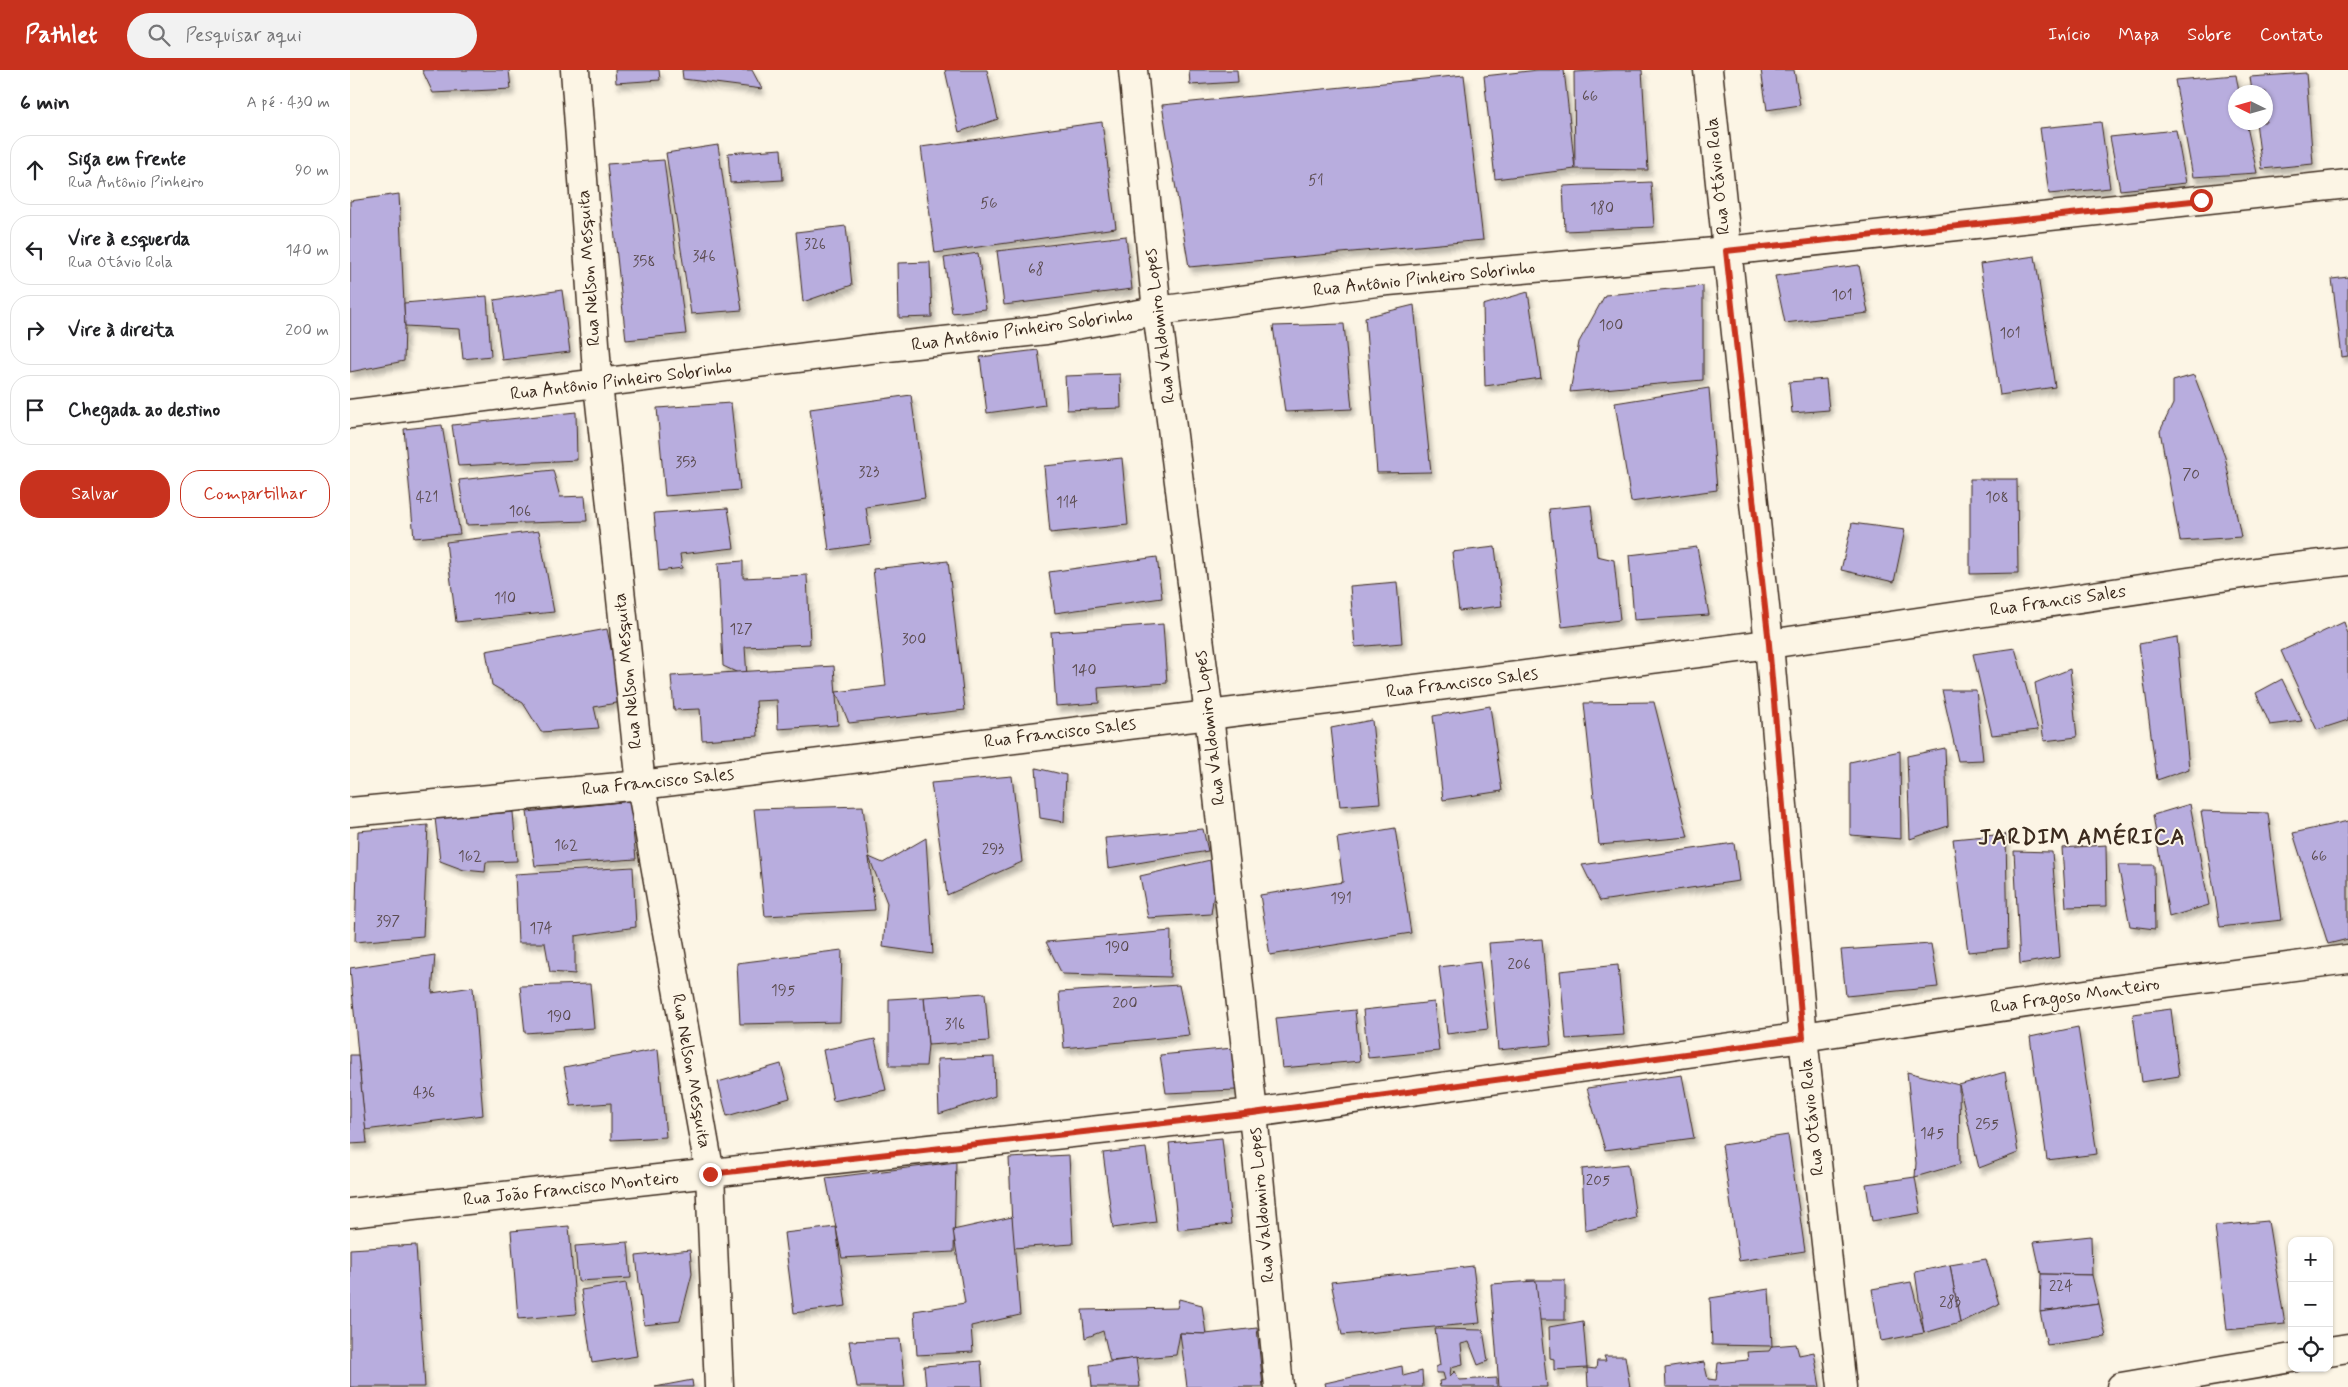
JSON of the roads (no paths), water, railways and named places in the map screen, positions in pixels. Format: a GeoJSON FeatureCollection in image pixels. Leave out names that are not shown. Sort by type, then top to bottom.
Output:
{"type":"FeatureCollection","features":[{"type":"Feature","properties":{"kind":"street","name":"Rua Nelson Mesquita"},"geometry":{"type":"LineString","coordinates":[[575,70],[598,384],[641,785],[710,1174],[719,1387]]}},
{"type":"Feature","properties":{"kind":"street","name":"Rua Valdomiro Lopes"},"geometry":{"type":"LineString","coordinates":[[1133,70],[1157,311],[1208,715],[1253,1113],[1279,1387]]}},
{"type":"Feature","properties":{"kind":"street","name":"Rua Otávio Rola"},"geometry":{"type":"LineString","coordinates":[[1708,70],[1769,644],[1803,1038],[1842,1387]]}},
{"type":"Feature","properties":{"kind":"street","name":"Rua Antônio Pinheiro Sobrinho"},"geometry":{"type":"LineString","coordinates":[[350,414],[878,348],[1046,330],[1157,311],[1378,282],[1726,251],[2348,184]]}},
{"type":"Feature","properties":{"kind":"street","name":"Rua Francis Sales"},"geometry":{"type":"LineString","coordinates":[[1769,644],[2269,570],[2348,561]]}},
{"type":"Feature","properties":{"kind":"street","name":"Rua Francisco Sales"},"geometry":{"type":"LineString","coordinates":[[350,812],[641,785],[1769,644]]}},
{"type":"Feature","properties":{"kind":"street","name":"Rua Fragoso Monteiro"},"geometry":{"type":"LineString","coordinates":[[1803,1038],[2112,990],[2348,959]]}},
{"type":"Feature","properties":{"kind":"street","name":"Rua João Francisco Monteiro"},"geometry":{"type":"LineString","coordinates":[[350,1213],[1253,1113],[1803,1038]]}},
{"type":"Feature","properties":{"kind":"street"},"geometry":{"type":"LineString","coordinates":[[2333,1350],[2348,1348]]}},
{"type":"Feature","properties":{"kind":"street"},"geometry":{"type":"LineString","coordinates":[[2121,1387],[2288,1359]]}},
{"type":"Feature","properties":{"kind":"district","name":"JARDIM AMÉRICA"},"geometry":{"type":"Point","coordinates":[2082,838]}}]}
